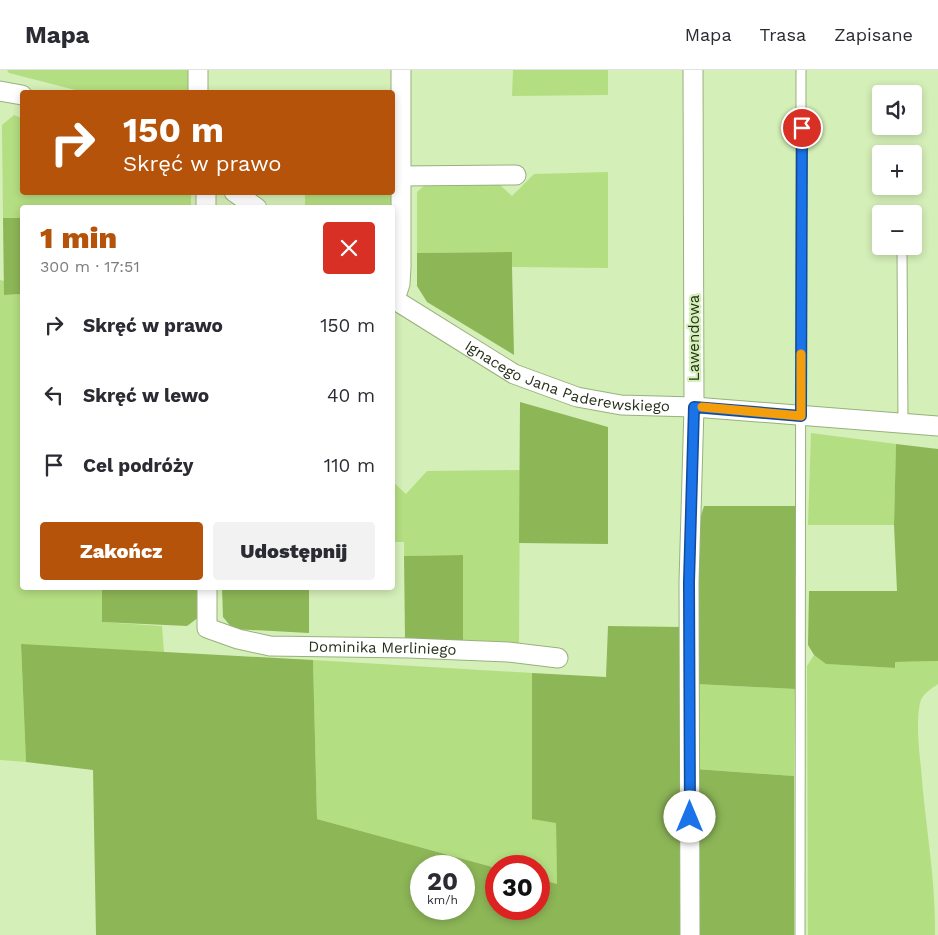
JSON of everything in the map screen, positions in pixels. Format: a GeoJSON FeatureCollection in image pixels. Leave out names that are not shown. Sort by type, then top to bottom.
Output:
{"type":"FeatureCollection","features":[{"type":"Feature","properties":{"kind":"street"},"geometry":{"type":"LineString","coordinates":[[198,70],[198,90]]}},
{"type":"Feature","properties":{"kind":"street"},"geometry":{"type":"LineString","coordinates":[[395,296],[400,284],[401,70]]}},
{"type":"Feature","properties":{"kind":"street","name":"Lawendowa"},"geometry":{"type":"LineString","coordinates":[[690,935],[689,582],[694,407],[693,70]]}},
{"type":"Feature","properties":{"kind":"street"},"geometry":{"type":"LineString","coordinates":[[0,91],[20,95]]}},
{"type":"Feature","properties":{"kind":"street"},"geometry":{"type":"LineString","coordinates":[[400,176],[516,175]]}},
{"type":"Feature","properties":{"kind":"street"},"geometry":{"type":"LineString","coordinates":[[238,195],[253,205]]}},
{"type":"Feature","properties":{"kind":"street","name":"Ignacego Jana Paderewskiego"},"geometry":{"type":"LineString","coordinates":[[395,299],[505,370],[554,391],[577,397],[621,405],[694,407],[938,426]]}},
{"type":"Feature","properties":{"kind":"street","name":"Dominika Merliniego"},"geometry":{"type":"LineString","coordinates":[[207,590],[207,628],[238,639],[270,646],[429,648],[508,652],[558,658]]}},
{"type":"Feature","properties":{"kind":"lane"},"geometry":{"type":"LineString","coordinates":[[800,935],[802,70]]}},
{"type":"Feature","properties":{"kind":"lane"},"geometry":{"type":"LineString","coordinates":[[902,255],[903,424]]}},
{"type":"Feature","properties":{"kind":"green space"},"geometry":{"type":"Polygon","coordinates":[[[7,70],[191,70],[192,90],[75,90],[9,73],[7,70]]]}},
{"type":"Feature","properties":{"kind":"green space"},"geometry":{"type":"Polygon","coordinates":[[[513,70],[608,70],[608,95],[512,96],[513,70]]]}},
{"type":"Feature","properties":{"kind":"green space"},"geometry":{"type":"Polygon","coordinates":[[[14,115],[20,117],[20,195],[191,195],[191,205],[20,205],[20,218],[3,218],[2,125],[14,115]]]}},
{"type":"Feature","properties":{"kind":"green space"},"geometry":{"type":"Polygon","coordinates":[[[608,172],[608,268],[512,267],[511,252],[417,253],[417,192],[426,184],[497,182],[512,196],[534,174],[608,172]]]}},
{"type":"Feature","properties":{"kind":"green space"},"geometry":{"type":"Polygon","coordinates":[[[305,195],[392,195],[392,205],[305,205],[305,195]]]}},
{"type":"Feature","properties":{"kind":"green space"},"geometry":{"type":"Polygon","coordinates":[[[3,218],[20,218],[20,294],[4,295],[3,218]]]}},
{"type":"Feature","properties":{"kind":"green space"},"geometry":{"type":"Polygon","coordinates":[[[512,252],[514,355],[427,302],[417,286],[417,253],[512,252]]]}},
{"type":"Feature","properties":{"kind":"green space"},"geometry":{"type":"Polygon","coordinates":[[[0,280],[4,281],[5,295],[20,294],[20,590],[102,590],[102,622],[162,626],[164,652],[21,645],[26,762],[0,760],[0,280]]]}},
{"type":"Feature","properties":{"kind":"green space"},"geometry":{"type":"Polygon","coordinates":[[[520,402],[608,427],[608,544],[519,543],[520,402]]]}},
{"type":"Feature","properties":{"kind":"green space"},"geometry":{"type":"Polygon","coordinates":[[[811,433],[896,444],[894,525],[808,525],[811,433]]]}},
{"type":"Feature","properties":{"kind":"green space"},"geometry":{"type":"Polygon","coordinates":[[[896,444],[938,449],[938,661],[895,662],[895,668],[826,664],[814,655],[808,645],[809,591],[897,591],[894,525],[896,444]]]}},
{"type":"Feature","properties":{"kind":"green space"},"geometry":{"type":"Polygon","coordinates":[[[520,470],[519,646],[463,642],[463,555],[404,556],[404,542],[395,542],[395,484],[406,494],[427,471],[520,470]]]}},
{"type":"Feature","properties":{"kind":"green space"},"geometry":{"type":"Polygon","coordinates":[[[704,506],[795,506],[795,689],[696,684],[696,532],[704,506]]]}},
{"type":"Feature","properties":{"kind":"green space"},"geometry":{"type":"Polygon","coordinates":[[[463,555],[463,642],[405,638],[404,556],[463,555]]]}},
{"type":"Feature","properties":{"kind":"green space"},"geometry":{"type":"Polygon","coordinates":[[[102,590],[199,590],[199,617],[187,626],[102,622],[102,590]]]}},
{"type":"Feature","properties":{"kind":"green space"},"geometry":{"type":"Polygon","coordinates":[[[222,590],[309,590],[309,633],[233,629],[223,617],[222,590]]]}},
{"type":"Feature","properties":{"kind":"green space"},"geometry":{"type":"Polygon","coordinates":[[[608,626],[682,627],[682,935],[96,935],[93,770],[26,762],[21,644],[313,660],[317,819],[449,855],[410,855],[410,920],[475,920],[475,862],[485,865],[485,920],[550,920],[550,882],[557,884],[556,823],[532,819],[532,673],[606,677],[608,626]]]}},
{"type":"Feature","properties":{"kind":"green space"},"geometry":{"type":"Polygon","coordinates":[[[814,655],[826,664],[894,668],[895,662],[938,661],[938,684],[927,692],[921,700],[918,727],[934,893],[935,935],[808,935],[807,666],[814,655]]]}},
{"type":"Feature","properties":{"kind":"green space"},"geometry":{"type":"Polygon","coordinates":[[[313,660],[532,673],[532,818],[556,822],[557,884],[550,882],[550,855],[485,855],[485,865],[475,862],[475,855],[449,855],[317,819],[313,660]]]}},
{"type":"Feature","properties":{"kind":"green space"},"geometry":{"type":"Polygon","coordinates":[[[696,684],[795,689],[794,776],[695,769],[696,684]]]}},
{"type":"Feature","properties":{"kind":"green space"},"geometry":{"type":"Polygon","coordinates":[[[695,769],[794,776],[794,935],[696,935],[695,769]]]}},
{"type":"Feature","properties":{"kind":"slow traffic"},"geometry":{"type":"LineString","coordinates":[[702,407],[801,416],[801,354]]}},
{"type":"Feature","properties":{"kind":"route"},"geometry":{"type":"LineString","coordinates":[[690,817],[689,582],[694,407],[801,416],[802,128]]}}]}
